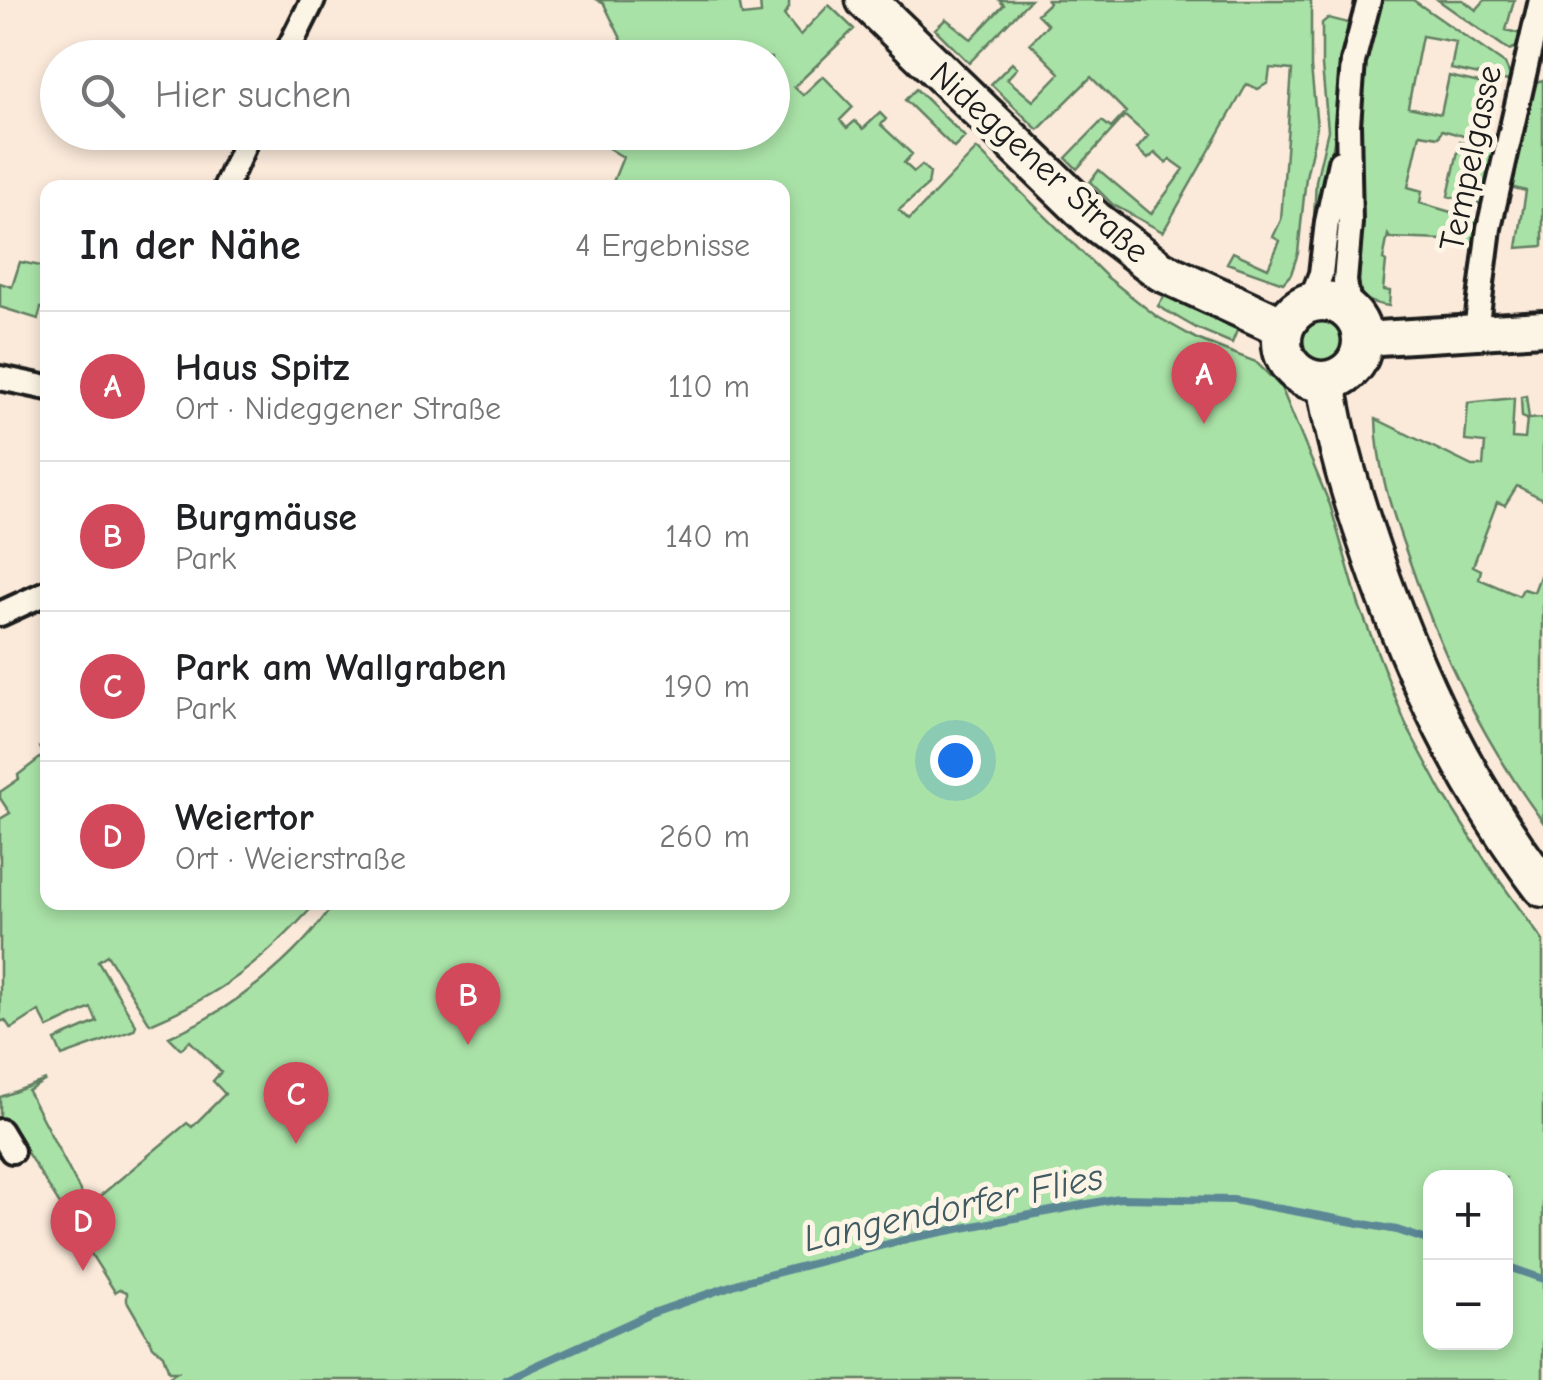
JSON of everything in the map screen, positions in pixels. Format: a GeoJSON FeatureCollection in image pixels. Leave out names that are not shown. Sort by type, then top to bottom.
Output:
{"type":"FeatureCollection","features":[{"type":"Feature","properties":{"kind":"main road","name":"Nideggener Straße"},"geometry":{"type":"LineString","coordinates":[[866,0],[1094,220],[1124,244],[1193,288],[1297,315]]}},
{"type":"Feature","properties":{"kind":"main road"},"geometry":{"type":"LineString","coordinates":[[1339,304],[1356,326],[1359,358],[1353,368],[1338,378],[1326,382],[1304,377],[1292,368],[1284,352],[1297,315],[1339,304]]}},
{"type":"Feature","properties":{"kind":"main road"},"geometry":{"type":"LineString","coordinates":[[1326,382],[1346,479],[1387,597],[1438,722],[1482,800],[1543,887]]}},
{"type":"Feature","properties":{"kind":"street"},"geometry":{"type":"LineString","coordinates":[[293,40],[313,0]]}},
{"type":"Feature","properties":{"kind":"street"},"geometry":{"type":"LineString","coordinates":[[1297,315],[1321,274],[1327,222],[1348,124],[1354,62],[1369,0]]}},
{"type":"Feature","properties":{"kind":"street","name":"Tempelgasse"},"geometry":{"type":"LineString","coordinates":[[1476,332],[1489,228],[1541,0]]}},
{"type":"Feature","properties":{"kind":"street"},"geometry":{"type":"LineString","coordinates":[[1348,124],[1350,223],[1344,282],[1356,326],[1476,332],[1543,328]]}},
{"type":"Feature","properties":{"kind":"street"},"geometry":{"type":"LineString","coordinates":[[229,180],[242,150]]}},
{"type":"Feature","properties":{"kind":"street"},"geometry":{"type":"LineString","coordinates":[[0,378],[40,386]]}},
{"type":"Feature","properties":{"kind":"street"},"geometry":{"type":"LineString","coordinates":[[0,614],[40,596]]}},
{"type":"Feature","properties":{"kind":"green space"},"geometry":{"type":"Polygon","coordinates":[[[597,0],[739,0],[742,16],[761,14],[760,0],[789,0],[784,15],[800,35],[829,5],[854,29],[794,87],[803,95],[823,76],[853,107],[840,120],[847,128],[855,121],[863,129],[880,113],[886,119],[881,125],[912,154],[904,163],[914,172],[922,165],[930,173],[928,185],[899,210],[909,220],[977,149],[1107,277],[1156,316],[1197,339],[1256,362],[1281,387],[1330,505],[1359,605],[1406,725],[1442,792],[1543,941],[1543,1380],[165,1380],[177,1372],[169,1372],[163,1355],[153,1346],[127,1301],[127,1292],[115,1292],[23,1146],[19,1148],[0,1118],[0,1097],[46,1080],[28,1091],[88,1206],[187,1123],[192,1127],[225,1094],[213,1081],[221,1072],[190,1041],[181,1049],[169,1037],[216,1013],[261,981],[301,944],[329,910],[790,910],[790,180],[614,180],[623,157],[611,150],[790,150],[790,40],[622,40],[604,4],[597,0]]]}},
{"type":"Feature","properties":{"kind":"green space"},"geometry":{"type":"Polygon","coordinates":[[[999,0],[1030,0],[969,63],[935,29],[946,19],[971,39],[1004,5],[999,0]]]}},
{"type":"Feature","properties":{"kind":"green space"},"geometry":{"type":"Polygon","coordinates":[[[1047,0],[1311,0],[1311,67],[1317,127],[1306,177],[1298,253],[1291,274],[1283,283],[1227,263],[1233,252],[1268,268],[1280,241],[1273,237],[1281,220],[1292,70],[1270,68],[1268,83],[1258,89],[1247,84],[1163,232],[1112,204],[1090,182],[1099,170],[1151,214],[1184,169],[1170,159],[1166,163],[1155,153],[1148,159],[1137,149],[1148,136],[1125,116],[1077,169],[1066,158],[1102,121],[1111,128],[1126,112],[1091,77],[1038,130],[991,84],[1012,63],[1017,68],[1007,79],[1033,101],[1060,73],[1030,43],[1048,25],[1037,14],[1049,3],[1047,0]]]}},
{"type":"Feature","properties":{"kind":"green space"},"geometry":{"type":"Polygon","coordinates":[[[1381,0],[1413,0],[1505,64],[1513,82],[1451,69],[1456,42],[1422,36],[1408,107],[1441,114],[1449,76],[1492,86],[1481,133],[1500,139],[1499,146],[1442,130],[1439,137],[1420,134],[1408,187],[1422,191],[1420,203],[1482,221],[1479,243],[1459,241],[1458,246],[1444,245],[1444,240],[1388,235],[1383,290],[1390,291],[1389,306],[1365,298],[1359,287],[1361,261],[1354,260],[1365,66],[1381,0]]]}},
{"type":"Feature","properties":{"kind":"green space"},"geometry":{"type":"Polygon","coordinates":[[[1438,0],[1463,0],[1476,10],[1485,0],[1514,0],[1506,30],[1525,35],[1522,45],[1509,50],[1438,0]]]}},
{"type":"Feature","properties":{"kind":"green space"},"geometry":{"type":"Polygon","coordinates":[[[1328,18],[1348,23],[1334,142],[1312,254],[1316,181],[1328,130],[1322,23],[1328,18]]]}},
{"type":"Feature","properties":{"kind":"green space"},"geometry":{"type":"Polygon","coordinates":[[[1543,80],[1543,246],[1517,248],[1526,191],[1506,186],[1532,83],[1543,80]]]}},
{"type":"Feature","properties":{"kind":"green space"},"geometry":{"type":"Polygon","coordinates":[[[916,89],[965,137],[954,148],[905,100],[916,89]]]}},
{"type":"Feature","properties":{"kind":"green space"},"geometry":{"type":"Polygon","coordinates":[[[1460,142],[1498,151],[1486,205],[1448,196],[1460,142]]]}},
{"type":"Feature","properties":{"kind":"green space"},"geometry":{"type":"Polygon","coordinates":[[[20,262],[40,266],[38,319],[0,307],[0,283],[12,287],[20,262]]]}},
{"type":"Feature","properties":{"kind":"green space"},"geometry":{"type":"Polygon","coordinates":[[[1168,291],[1238,328],[1232,343],[1158,306],[1168,291]]]}},
{"type":"Feature","properties":{"kind":"green space"},"geometry":{"type":"Polygon","coordinates":[[[1323,313],[1342,321],[1350,340],[1342,359],[1323,367],[1304,359],[1296,340],[1304,321],[1323,313]]]}},
{"type":"Feature","properties":{"kind":"green space"},"geometry":{"type":"Polygon","coordinates":[[[1526,396],[1529,419],[1543,418],[1543,499],[1517,486],[1505,505],[1497,502],[1473,566],[1481,570],[1479,579],[1519,596],[1523,589],[1534,592],[1543,568],[1543,822],[1482,727],[1434,626],[1390,504],[1376,419],[1472,466],[1483,466],[1485,443],[1465,441],[1468,403],[1514,398],[1512,438],[1525,439],[1527,419],[1522,417],[1521,397],[1526,396]]]}},
{"type":"Feature","properties":{"kind":"green space"},"geometry":{"type":"Polygon","coordinates":[[[40,758],[40,910],[309,910],[240,974],[199,1001],[150,1024],[107,955],[98,961],[136,1025],[134,1030],[62,1056],[55,1040],[97,1022],[91,1008],[48,1028],[39,1011],[11,1029],[5,1020],[0,1022],[0,819],[10,813],[0,792],[19,779],[18,775],[40,758]]]}},
{"type":"Feature","properties":{"kind":"waterway","name":"Langendorfer Flies"},"geometry":{"type":"LineString","coordinates":[[505,1380],[650,1314],[745,1281],[911,1238],[1119,1198],[1233,1200],[1397,1230],[1423,1239]]}},
{"type":"Feature","properties":{"kind":"waterway","name":"Langendorfer Flies"},"geometry":{"type":"LineString","coordinates":[[1513,1268],[1543,1279]]}},
{"type":"Feature","properties":{"kind":"place","name":"Haus Spitz"},"geometry":{"type":"Point","coordinates":[1204,424]}},
{"type":"Feature","properties":{"kind":"place","name":"Burgmäuse"},"geometry":{"type":"Point","coordinates":[468,1045]}},
{"type":"Feature","properties":{"kind":"place","name":"Park am Wallgraben"},"geometry":{"type":"Point","coordinates":[296,1144]}},
{"type":"Feature","properties":{"kind":"place","name":"Weiertor"},"geometry":{"type":"Point","coordinates":[83,1271]}}]}
